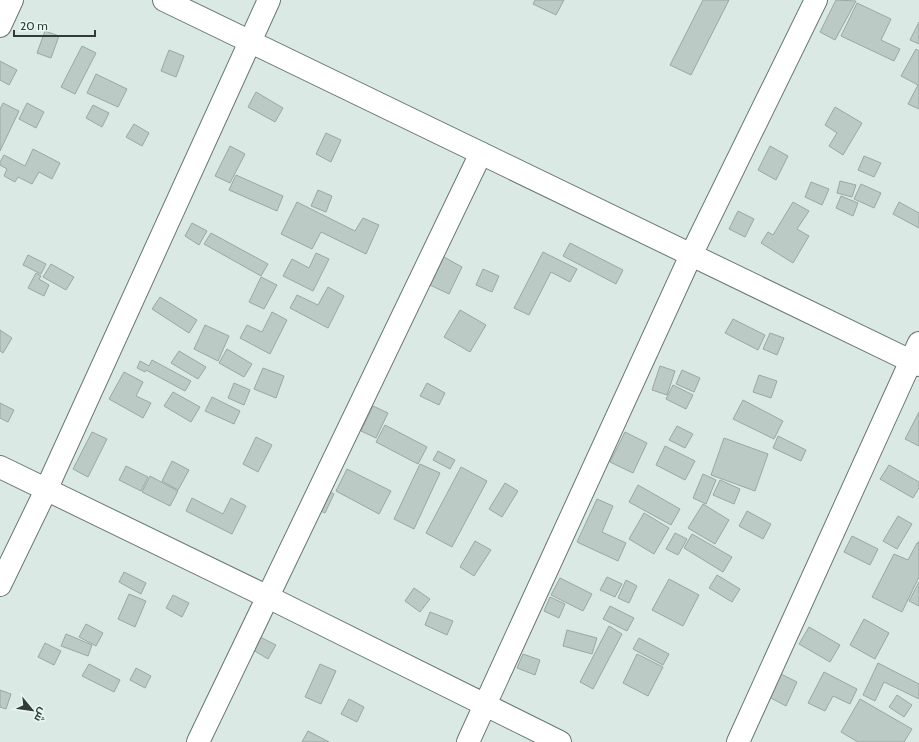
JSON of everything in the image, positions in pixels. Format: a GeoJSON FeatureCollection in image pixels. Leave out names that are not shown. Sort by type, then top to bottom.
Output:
{"type":"FeatureCollection","features":[{"type":"Feature","properties":{"kind":"street"},"geometry":{"type":"LineString","coordinates":[[0,26],[12,0]]}},
{"type":"Feature","properties":{"kind":"street"},"geometry":{"type":"LineString","coordinates":[[164,0],[691,255],[916,356],[738,742]]}},
{"type":"Feature","properties":{"kind":"street"},"geometry":{"type":"LineString","coordinates":[[0,585],[46,490],[269,0]]}},
{"type":"Feature","properties":{"kind":"street"},"geometry":{"type":"LineString","coordinates":[[468,742],[691,255],[816,0]]}},
{"type":"Feature","properties":{"kind":"street"},"geometry":{"type":"LineString","coordinates":[[198,742],[482,153]]}},
{"type":"Feature","properties":{"kind":"street"},"geometry":{"type":"LineString","coordinates":[[0,468],[268,597],[560,742]]}},
{"type":"Feature","properties":{"kind":"building"},"geometry":{"type":"Polygon","coordinates":[[[535,0],[564,0],[556,15],[533,4],[535,0]]]}},
{"type":"Feature","properties":{"kind":"building"},"geometry":{"type":"Polygon","coordinates":[[[703,0],[729,0],[691,75],[670,65],[703,0]]]}},
{"type":"Feature","properties":{"kind":"building"},"geometry":{"type":"Polygon","coordinates":[[[836,0],[856,1],[835,40],[820,32],[836,0]]]}},
{"type":"Feature","properties":{"kind":"building"},"geometry":{"type":"Polygon","coordinates":[[[857,3],[891,19],[881,40],[900,49],[894,61],[841,36],[857,3]]]}},
{"type":"Feature","properties":{"kind":"building"},"geometry":{"type":"Polygon","coordinates":[[[919,22],[919,44],[910,40],[919,22]]]}},
{"type":"Feature","properties":{"kind":"building"},"geometry":{"type":"Polygon","coordinates":[[[45,31],[59,36],[51,58],[37,53],[45,31]]]}},
{"type":"Feature","properties":{"kind":"building"},"geometry":{"type":"Polygon","coordinates":[[[82,46],[96,53],[75,94],[61,87],[82,46]]]}},
{"type":"Feature","properties":{"kind":"building"},"geometry":{"type":"Polygon","coordinates":[[[916,49],[919,51],[919,109],[908,104],[918,85],[901,76],[916,49]]]}},
{"type":"Feature","properties":{"kind":"building"},"geometry":{"type":"Polygon","coordinates":[[[169,50],[184,56],[176,77],[161,71],[169,50]]]}},
{"type":"Feature","properties":{"kind":"building"},"geometry":{"type":"Polygon","coordinates":[[[0,61],[17,70],[9,85],[0,80],[0,61]]]}},
{"type":"Feature","properties":{"kind":"building"},"geometry":{"type":"Polygon","coordinates":[[[96,74],[127,89],[118,107],[87,93],[96,74]]]}},
{"type":"Feature","properties":{"kind":"building"},"geometry":{"type":"Polygon","coordinates":[[[256,92],[283,108],[275,122],[248,107],[256,92]]]}},
{"type":"Feature","properties":{"kind":"building"},"geometry":{"type":"Polygon","coordinates":[[[3,103],[19,111],[0,151],[0,109],[3,103]]]}},
{"type":"Feature","properties":{"kind":"building"},"geometry":{"type":"Polygon","coordinates":[[[27,103],[44,112],[36,128],[19,119],[27,103]]]}},
{"type":"Feature","properties":{"kind":"building"},"geometry":{"type":"Polygon","coordinates":[[[93,105],[109,113],[102,127],[86,118],[93,105]]]}},
{"type":"Feature","properties":{"kind":"building"},"geometry":{"type":"Polygon","coordinates":[[[835,107],[862,123],[843,155],[829,146],[837,133],[825,125],[835,107]]]}},
{"type":"Feature","properties":{"kind":"building"},"geometry":{"type":"Polygon","coordinates":[[[134,124],[149,133],[142,146],[126,137],[134,124]]]}},
{"type":"Feature","properties":{"kind":"building"},"geometry":{"type":"Polygon","coordinates":[[[326,133],[341,140],[331,162],[316,154],[326,133]]]}},
{"type":"Feature","properties":{"kind":"building"},"geometry":{"type":"Polygon","coordinates":[[[230,146],[245,154],[230,183],[215,176],[230,146]]]}},
{"type":"Feature","properties":{"kind":"building"},"geometry":{"type":"Polygon","coordinates":[[[770,146],[788,156],[776,180],[758,170],[770,146]]]}},
{"type":"Feature","properties":{"kind":"building"},"geometry":{"type":"Polygon","coordinates":[[[33,149],[60,163],[52,179],[39,172],[32,184],[18,177],[15,182],[4,176],[7,169],[0,165],[0,162],[4,155],[25,166],[33,149]]]}},
{"type":"Feature","properties":{"kind":"building"},"geometry":{"type":"Polygon","coordinates":[[[864,156],[881,163],[874,177],[858,170],[864,156]]]}},
{"type":"Feature","properties":{"kind":"building"},"geometry":{"type":"Polygon","coordinates":[[[236,175],[283,196],[277,211],[229,190],[236,175]]]}},
{"type":"Feature","properties":{"kind":"building"},"geometry":{"type":"Polygon","coordinates":[[[840,181],[856,185],[852,197],[837,193],[840,181]]]}},
{"type":"Feature","properties":{"kind":"building"},"geometry":{"type":"Polygon","coordinates":[[[811,182],[829,189],[822,205],[805,197],[811,182]]]}},
{"type":"Feature","properties":{"kind":"building"},"geometry":{"type":"Polygon","coordinates":[[[861,184],[881,193],[874,208],[854,199],[861,184]]]}},
{"type":"Feature","properties":{"kind":"building"},"geometry":{"type":"Polygon","coordinates":[[[318,190],[332,196],[326,212],[311,206],[318,190]]]}},
{"type":"Feature","properties":{"kind":"building"},"geometry":{"type":"Polygon","coordinates":[[[841,196],[858,203],[853,216],[836,208],[841,196]]]}},
{"type":"Feature","properties":{"kind":"building"},"geometry":{"type":"Polygon","coordinates":[[[297,202],[355,231],[363,218],[379,225],[366,254],[321,232],[312,249],[281,234],[297,202]]]}},
{"type":"Feature","properties":{"kind":"building"},"geometry":{"type":"Polygon","coordinates":[[[793,202],[809,211],[797,229],[809,236],[793,263],[761,243],[768,232],[773,235],[793,202]]]}},
{"type":"Feature","properties":{"kind":"building"},"geometry":{"type":"Polygon","coordinates":[[[899,202],[919,213],[919,228],[893,214],[899,202]]]}},
{"type":"Feature","properties":{"kind":"building"},"geometry":{"type":"Polygon","coordinates":[[[738,211],[754,219],[745,237],[729,229],[738,211]]]}},
{"type":"Feature","properties":{"kind":"building"},"geometry":{"type":"Polygon","coordinates":[[[192,223],[207,231],[199,245],[185,236],[192,223]]]}},
{"type":"Feature","properties":{"kind":"building"},"geometry":{"type":"Polygon","coordinates":[[[211,233],[268,264],[261,276],[204,244],[211,233]]]}},
{"type":"Feature","properties":{"kind":"building"},"geometry":{"type":"Polygon","coordinates":[[[570,243],[623,270],[616,284],[563,256],[570,243]]]}},
{"type":"Feature","properties":{"kind":"building"},"geometry":{"type":"Polygon","coordinates":[[[543,252],[577,269],[570,282],[551,272],[529,315],[514,308],[543,252]]]}},
{"type":"Feature","properties":{"kind":"building"},"geometry":{"type":"Polygon","coordinates":[[[316,253],[329,259],[313,291],[283,276],[292,259],[309,268],[316,253]]]}},
{"type":"Feature","properties":{"kind":"building"},"geometry":{"type":"Polygon","coordinates":[[[28,255],[46,264],[41,274],[23,265],[28,255]]]}},
{"type":"Feature","properties":{"kind":"building"},"geometry":{"type":"Polygon","coordinates":[[[444,257],[462,267],[449,294],[430,285],[444,257]]]}},
{"type":"Feature","properties":{"kind":"building"},"geometry":{"type":"Polygon","coordinates":[[[51,264],[74,277],[66,290],[43,277],[51,264]]]}},
{"type":"Feature","properties":{"kind":"building"},"geometry":{"type":"Polygon","coordinates":[[[483,269],[499,276],[492,292],[476,285],[483,269]]]}},
{"type":"Feature","properties":{"kind":"building"},"geometry":{"type":"Polygon","coordinates":[[[36,273],[41,276],[39,279],[49,285],[44,296],[28,288],[36,273]]]}},
{"type":"Feature","properties":{"kind":"building"},"geometry":{"type":"Polygon","coordinates":[[[261,277],[277,285],[264,309],[249,302],[261,277]]]}},
{"type":"Feature","properties":{"kind":"building"},"geometry":{"type":"Polygon","coordinates":[[[328,287],[344,296],[328,328],[290,308],[297,295],[318,305],[328,287]]]}},
{"type":"Feature","properties":{"kind":"building"},"geometry":{"type":"Polygon","coordinates":[[[160,297],[197,320],[189,333],[152,309],[160,297]]]}},
{"type":"Feature","properties":{"kind":"building"},"geometry":{"type":"Polygon","coordinates":[[[460,310],[486,325],[470,352],[444,337],[460,310]]]}},
{"type":"Feature","properties":{"kind":"building"},"geometry":{"type":"Polygon","coordinates":[[[272,312],[287,320],[270,354],[240,338],[247,325],[262,332],[272,312]]]}},
{"type":"Feature","properties":{"kind":"building"},"geometry":{"type":"Polygon","coordinates":[[[733,319],[765,335],[758,350],[725,333],[733,319]]]}},
{"type":"Feature","properties":{"kind":"building"},"geometry":{"type":"Polygon","coordinates":[[[205,325],[229,336],[218,361],[194,349],[205,325]]]}},
{"type":"Feature","properties":{"kind":"building"},"geometry":{"type":"Polygon","coordinates":[[[0,330],[12,338],[3,353],[0,351],[0,330]]]}},
{"type":"Feature","properties":{"kind":"building"},"geometry":{"type":"Polygon","coordinates":[[[770,333],[784,338],[777,355],[763,349],[770,333]]]}},
{"type":"Feature","properties":{"kind":"building"},"geometry":{"type":"Polygon","coordinates":[[[227,349],[252,364],[244,377],[219,363],[227,349]]]}},
{"type":"Feature","properties":{"kind":"building"},"geometry":{"type":"Polygon","coordinates":[[[179,351],[206,367],[198,379],[171,363],[179,351]]]}},
{"type":"Feature","properties":{"kind":"building"},"geometry":{"type":"Polygon","coordinates":[[[152,360],[191,381],[185,391],[146,370],[145,372],[137,368],[140,361],[149,366],[152,360]]]}},
{"type":"Feature","properties":{"kind":"building"},"geometry":{"type":"Polygon","coordinates":[[[660,366],[675,371],[667,395],[652,390],[660,366]]]}},
{"type":"Feature","properties":{"kind":"building"},"geometry":{"type":"Polygon","coordinates":[[[263,368],[284,376],[276,398],[254,389],[263,368]]]}},
{"type":"Feature","properties":{"kind":"building"},"geometry":{"type":"Polygon","coordinates":[[[682,370],[700,378],[694,392],[676,384],[682,370]]]}},
{"type":"Feature","properties":{"kind":"building"},"geometry":{"type":"Polygon","coordinates":[[[124,372],[143,382],[136,396],[151,403],[143,418],[109,399],[124,372]]]}},
{"type":"Feature","properties":{"kind":"building"},"geometry":{"type":"Polygon","coordinates":[[[759,375],[777,381],[771,398],[753,392],[759,375]]]}},
{"type":"Feature","properties":{"kind":"building"},"geometry":{"type":"Polygon","coordinates":[[[234,383],[250,390],[244,405],[228,398],[234,383]]]}},
{"type":"Feature","properties":{"kind":"building"},"geometry":{"type":"Polygon","coordinates":[[[427,383],[445,393],[439,405],[420,396],[427,383]]]}},
{"type":"Feature","properties":{"kind":"building"},"geometry":{"type":"Polygon","coordinates":[[[673,385],[693,395],[686,409],[666,399],[673,385]]]}},
{"type":"Feature","properties":{"kind":"building"},"geometry":{"type":"Polygon","coordinates":[[[173,392],[200,407],[191,422],[164,406],[173,392]]]}},
{"type":"Feature","properties":{"kind":"building"},"geometry":{"type":"Polygon","coordinates":[[[212,397],[240,411],[234,424],[205,411],[212,397]]]}},
{"type":"Feature","properties":{"kind":"building"},"geometry":{"type":"Polygon","coordinates":[[[743,400],[783,421],[774,439],[733,419],[743,400]]]}},
{"type":"Feature","properties":{"kind":"building"},"geometry":{"type":"Polygon","coordinates":[[[0,403],[14,410],[8,422],[0,418],[0,403]]]}},
{"type":"Feature","properties":{"kind":"building"},"geometry":{"type":"Polygon","coordinates":[[[373,406],[388,413],[376,438],[361,431],[373,406]]]}},
{"type":"Feature","properties":{"kind":"building"},"geometry":{"type":"Polygon","coordinates":[[[919,412],[919,446],[905,439],[919,412]]]}},
{"type":"Feature","properties":{"kind":"building"},"geometry":{"type":"Polygon","coordinates":[[[385,425],[427,447],[418,464],[376,442],[385,425]]]}},
{"type":"Feature","properties":{"kind":"building"},"geometry":{"type":"Polygon","coordinates":[[[677,426],[693,434],[685,448],[669,440],[677,426]]]}},
{"type":"Feature","properties":{"kind":"building"},"geometry":{"type":"Polygon","coordinates":[[[92,432],[107,439],[88,477],[73,469],[92,432]]]}},
{"type":"Feature","properties":{"kind":"building"},"geometry":{"type":"Polygon","coordinates":[[[625,432],[647,443],[633,473],[610,462],[625,432]]]}},
{"type":"Feature","properties":{"kind":"building"},"geometry":{"type":"Polygon","coordinates":[[[778,436],[806,450],[801,461],[773,448],[778,436]]]}},
{"type":"Feature","properties":{"kind":"building"},"geometry":{"type":"Polygon","coordinates":[[[256,437],[272,445],[258,472],[243,464],[256,437]]]}},
{"type":"Feature","properties":{"kind":"building"},"geometry":{"type":"Polygon","coordinates":[[[724,438],[768,454],[755,491],[711,475],[724,438]]]}},
{"type":"Feature","properties":{"kind":"building"},"geometry":{"type":"Polygon","coordinates":[[[665,446],[695,461],[685,480],[656,465],[665,446]]]}},
{"type":"Feature","properties":{"kind":"building"},"geometry":{"type":"Polygon","coordinates":[[[438,451],[455,460],[450,469],[433,460],[438,451]]]}},
{"type":"Feature","properties":{"kind":"building"},"geometry":{"type":"Polygon","coordinates":[[[172,461],[189,470],[178,490],[162,481],[172,461]]]}},
{"type":"Feature","properties":{"kind":"building"},"geometry":{"type":"Polygon","coordinates":[[[420,464],[440,473],[414,529],[394,519],[420,464]]]}},
{"type":"Feature","properties":{"kind":"building"},"geometry":{"type":"Polygon","coordinates":[[[889,465],[919,482],[919,488],[913,498],[880,479],[889,465]]]}},
{"type":"Feature","properties":{"kind":"building"},"geometry":{"type":"Polygon","coordinates":[[[126,466],[148,477],[141,491],[119,480],[126,466]]]}},
{"type":"Feature","properties":{"kind":"building"},"geometry":{"type":"Polygon","coordinates":[[[461,467],[487,481],[452,547],[426,533],[461,467]]]}},
{"type":"Feature","properties":{"kind":"building"},"geometry":{"type":"Polygon","coordinates":[[[347,469],[391,491],[379,514],[336,491],[347,469]]]}},
{"type":"Feature","properties":{"kind":"building"},"geometry":{"type":"Polygon","coordinates":[[[703,474],[716,480],[706,504],[693,498],[703,474]]]}},
{"type":"Feature","properties":{"kind":"building"},"geometry":{"type":"Polygon","coordinates":[[[150,476],[178,491],[170,506],[142,492],[150,476]]]}},
{"type":"Feature","properties":{"kind":"building"},"geometry":{"type":"Polygon","coordinates":[[[720,480],[740,489],[734,504],[713,495],[720,480]]]}},
{"type":"Feature","properties":{"kind":"building"},"geometry":{"type":"Polygon","coordinates":[[[505,483],[518,491],[502,517],[489,509],[505,483]]]}},
{"type":"Feature","properties":{"kind":"building"},"geometry":{"type":"Polygon","coordinates":[[[638,485],[680,509],[671,525],[629,502],[638,485]]]}},
{"type":"Feature","properties":{"kind":"building"},"geometry":{"type":"Polygon","coordinates":[[[321,488],[334,494],[325,513],[312,507],[321,488]]]}},
{"type":"Feature","properties":{"kind":"building"},"geometry":{"type":"Polygon","coordinates":[[[192,498],[223,514],[231,498],[246,506],[232,534],[186,511],[192,498]]]}},
{"type":"Feature","properties":{"kind":"building"},"geometry":{"type":"Polygon","coordinates":[[[597,499],[613,506],[602,532],[626,543],[618,561],[577,542],[597,499]]]}},
{"type":"Feature","properties":{"kind":"building"},"geometry":{"type":"Polygon","coordinates":[[[703,504],[729,520],[715,544],[688,528],[703,504]]]}},
{"type":"Feature","properties":{"kind":"building"},"geometry":{"type":"Polygon","coordinates":[[[747,511],[771,524],[763,539],[739,526],[747,511]]]}},
{"type":"Feature","properties":{"kind":"building"},"geometry":{"type":"Polygon","coordinates":[[[644,513],[669,528],[654,554],[629,539],[644,513]]]}},
{"type":"Feature","properties":{"kind":"building"},"geometry":{"type":"Polygon","coordinates":[[[898,516],[912,524],[897,549],[883,541],[898,516]]]}},
{"type":"Feature","properties":{"kind":"building"},"geometry":{"type":"Polygon","coordinates":[[[675,533],[687,539],[678,555],[666,549],[675,533]]]}},
{"type":"Feature","properties":{"kind":"building"},"geometry":{"type":"Polygon","coordinates":[[[692,534],[732,557],[723,572],[684,548],[692,534]]]}},
{"type":"Feature","properties":{"kind":"building"},"geometry":{"type":"Polygon","coordinates":[[[852,536],[878,549],[870,565],[844,552],[852,536]]]}},
{"type":"Feature","properties":{"kind":"building"},"geometry":{"type":"Polygon","coordinates":[[[475,541],[491,550],[474,576],[460,567],[475,541]]]}},
{"type":"Feature","properties":{"kind":"building"},"geometry":{"type":"Polygon","coordinates":[[[919,541],[919,577],[902,612],[872,597],[894,554],[908,560],[919,541]]]}},
{"type":"Feature","properties":{"kind":"building"},"geometry":{"type":"Polygon","coordinates":[[[124,572],[146,583],[141,594],[119,582],[124,572]]]}},
{"type":"Feature","properties":{"kind":"building"},"geometry":{"type":"Polygon","coordinates":[[[717,575],[740,589],[732,602],[709,588],[717,575]]]}},
{"type":"Feature","properties":{"kind":"building"},"geometry":{"type":"Polygon","coordinates":[[[607,577],[622,584],[615,597],[600,590],[607,577]]]}},
{"type":"Feature","properties":{"kind":"building"},"geometry":{"type":"Polygon","coordinates":[[[560,578],[592,594],[583,611],[551,595],[560,578]]]}},
{"type":"Feature","properties":{"kind":"building"},"geometry":{"type":"Polygon","coordinates":[[[669,579],[699,595],[683,626],[652,610],[669,579]]]}},
{"type":"Feature","properties":{"kind":"building"},"geometry":{"type":"Polygon","coordinates":[[[626,580],[637,586],[629,603],[618,598],[626,580]]]}},
{"type":"Feature","properties":{"kind":"building"},"geometry":{"type":"Polygon","coordinates":[[[919,582],[919,606],[909,601],[919,582]]]}},
{"type":"Feature","properties":{"kind":"building"},"geometry":{"type":"Polygon","coordinates":[[[414,588],[430,599],[420,612],[405,601],[414,588]]]}},
{"type":"Feature","properties":{"kind":"building"},"geometry":{"type":"Polygon","coordinates":[[[129,594],[146,601],[135,627],[118,619],[129,594]]]}},
{"type":"Feature","properties":{"kind":"building"},"geometry":{"type":"Polygon","coordinates":[[[173,595],[189,603],[182,617],[166,608],[173,595]]]}},
{"type":"Feature","properties":{"kind":"building"},"geometry":{"type":"Polygon","coordinates":[[[550,597],[565,604],[559,618],[544,611],[550,597]]]}},
{"type":"Feature","properties":{"kind":"building"},"geometry":{"type":"Polygon","coordinates":[[[610,606],[634,618],[627,631],[603,619],[610,606]]]}},
{"type":"Feature","properties":{"kind":"building"},"geometry":{"type":"Polygon","coordinates":[[[430,612],[453,621],[447,635],[425,625],[430,612]]]}},
{"type":"Feature","properties":{"kind":"building"},"geometry":{"type":"Polygon","coordinates":[[[864,619],[889,633],[875,659],[850,645],[864,619]]]}},
{"type":"Feature","properties":{"kind":"building"},"geometry":{"type":"Polygon","coordinates":[[[86,624],[103,633],[96,646],[79,637],[86,624]]]}},
{"type":"Feature","properties":{"kind":"building"},"geometry":{"type":"Polygon","coordinates":[[[609,626],[622,634],[593,689],[580,682],[609,626]]]}},
{"type":"Feature","properties":{"kind":"building"},"geometry":{"type":"Polygon","coordinates":[[[809,627],[840,645],[830,662],[799,644],[809,627]]]}},
{"type":"Feature","properties":{"kind":"building"},"geometry":{"type":"Polygon","coordinates":[[[567,630],[597,638],[592,654],[563,646],[567,630]]]}},
{"type":"Feature","properties":{"kind":"building"},"geometry":{"type":"Polygon","coordinates":[[[66,634],[92,645],[88,656],[61,646],[66,634]]]}},
{"type":"Feature","properties":{"kind":"building"},"geometry":{"type":"Polygon","coordinates":[[[260,637],[276,645],[268,659],[253,650],[260,637]]]}},
{"type":"Feature","properties":{"kind":"building"},"geometry":{"type":"Polygon","coordinates":[[[639,638],[669,654],[663,665],[633,649],[639,638]]]}},
{"type":"Feature","properties":{"kind":"building"},"geometry":{"type":"Polygon","coordinates":[[[45,643],[61,651],[54,665],[38,657],[45,643]]]}},
{"type":"Feature","properties":{"kind":"building"},"geometry":{"type":"Polygon","coordinates":[[[523,654],[540,660],[535,675],[517,668],[523,654]]]}},
{"type":"Feature","properties":{"kind":"building"},"geometry":{"type":"Polygon","coordinates":[[[637,654],[663,667],[648,696],[623,683],[637,654]]]}},
{"type":"Feature","properties":{"kind":"building"},"geometry":{"type":"Polygon","coordinates":[[[878,663],[919,684],[919,699],[884,682],[875,701],[863,695],[878,663]]]}},
{"type":"Feature","properties":{"kind":"building"},"geometry":{"type":"Polygon","coordinates":[[[89,664],[120,680],[114,692],[82,676],[89,664]]]}},
{"type":"Feature","properties":{"kind":"building"},"geometry":{"type":"Polygon","coordinates":[[[320,664],[336,671],[321,704],[305,697],[320,664]]]}},
{"type":"Feature","properties":{"kind":"building"},"geometry":{"type":"Polygon","coordinates":[[[136,668],[151,676],[145,688],[130,680],[136,668]]]}},
{"type":"Feature","properties":{"kind":"building"},"geometry":{"type":"Polygon","coordinates":[[[824,672],[857,689],[850,704],[833,696],[825,711],[808,703],[824,672]]]}},
{"type":"Feature","properties":{"kind":"building"},"geometry":{"type":"Polygon","coordinates":[[[781,674],[797,682],[786,706],[769,697],[781,674]]]}},
{"type":"Feature","properties":{"kind":"building"},"geometry":{"type":"Polygon","coordinates":[[[0,690],[11,694],[6,709],[0,707],[0,690]]]}},
{"type":"Feature","properties":{"kind":"building"},"geometry":{"type":"Polygon","coordinates":[[[897,695],[912,705],[904,717],[889,707],[897,695]]]}},
{"type":"Feature","properties":{"kind":"building"},"geometry":{"type":"Polygon","coordinates":[[[349,699],[364,707],[357,722],[341,714],[349,699]]]}},
{"type":"Feature","properties":{"kind":"building"},"geometry":{"type":"Polygon","coordinates":[[[860,699],[912,729],[904,742],[858,742],[841,732],[860,699]]]}},
{"type":"Feature","properties":{"kind":"building"},"geometry":{"type":"Polygon","coordinates":[[[308,731],[329,742],[302,742],[308,731]]]}}]}
